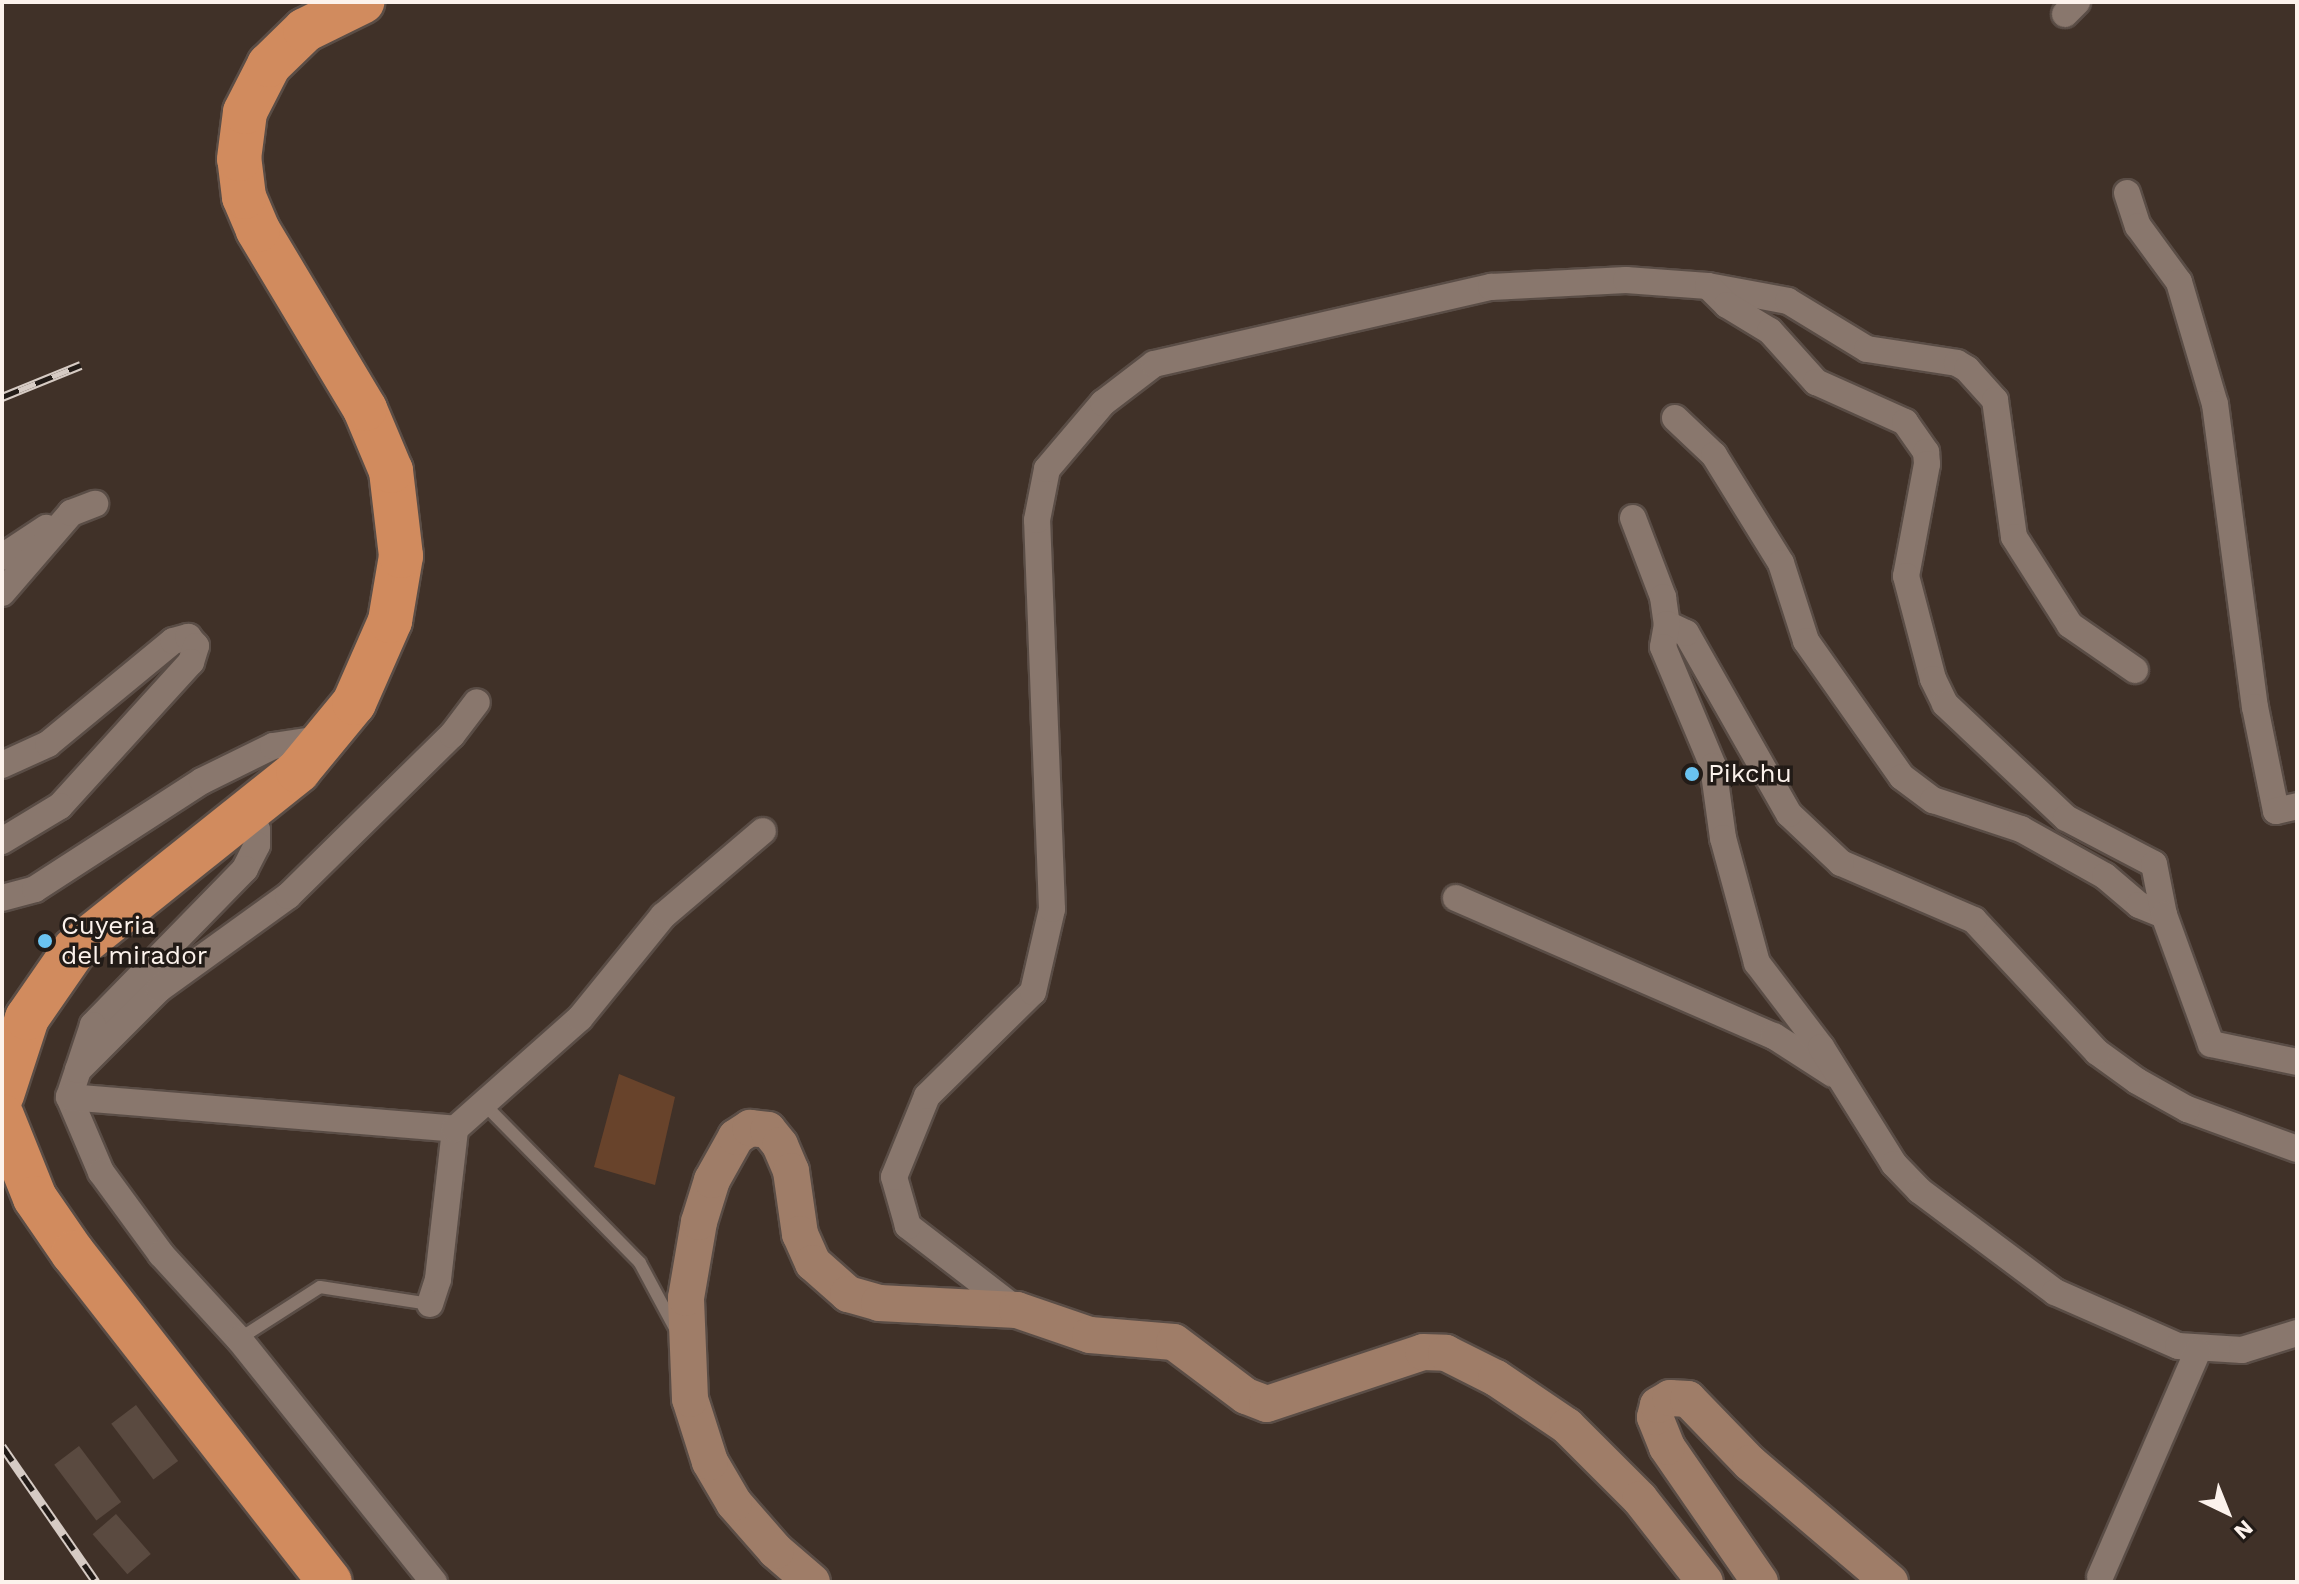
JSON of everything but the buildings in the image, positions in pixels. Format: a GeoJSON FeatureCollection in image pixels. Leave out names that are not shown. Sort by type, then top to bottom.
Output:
{"type":"FeatureCollection","features":[{"type":"Feature","properties":{"kind":"highway"},"geometry":{"type":"LineString","coordinates":[[2,1095],[9,1063],[43,990],[74,950],[245,815],[331,737],[358,694],[390,621],[401,556],[397,502],[386,454],[365,409],[249,211],[239,159],[245,112],[269,65],[305,30],[362,2]]}},
{"type":"Feature","properties":{"kind":"highway"},"geometry":{"type":"LineString","coordinates":[[2,1116],[35,1198],[73,1253],[330,1582]]}},
{"type":"Feature","properties":{"kind":"street"},"geometry":{"type":"LineString","coordinates":[[2127,193],[2138,226],[2179,282],[2215,404],[2255,707],[2276,811],[2297,806]]}},
{"type":"Feature","properties":{"kind":"street"},"geometry":{"type":"LineString","coordinates":[[1017,1310],[908,1226],[894,1177],[927,1096],[1033,992],[1052,909],[1037,520],[1047,469],[1103,403],[1154,364],[1491,287],[1626,280],[1708,286],[1788,301],[1867,349],[1967,369],[1995,400],[2014,537],[2070,625],[2135,670]]}},
{"type":"Feature","properties":{"kind":"street"},"geometry":{"type":"LineString","coordinates":[[1708,286],[1727,305],[1770,331],[1808,377],[1886,409],[1918,435],[1927,464],[1906,576],[1940,696],[2000,760],[2066,818],[2154,864],[2164,915],[2211,1044],[2297,1062]]}},
{"type":"Feature","properties":{"kind":"street"},"geometry":{"type":"LineString","coordinates":[[1675,418],[1714,455],[1781,563],[1806,641],[1902,777],[1933,800],[2021,829],[2105,876],[2139,905],[2164,915]]}},
{"type":"Feature","properties":{"kind":"street"},"geometry":{"type":"LineString","coordinates":[[2,593],[71,513],[95,504]]}},
{"type":"Feature","properties":{"kind":"street"},"geometry":{"type":"LineString","coordinates":[[1633,518],[1663,597],[1667,624],[1663,647],[1713,766],[1723,838],[1757,963],[1839,1078],[1894,1164],[2009,1261],[2055,1292],[2198,1351],[2242,1350],[2297,1333]]}},
{"type":"Feature","properties":{"kind":"street"},"geometry":{"type":"LineString","coordinates":[[2,557],[45,527],[53,531]]}},
{"type":"Feature","properties":{"kind":"street"},"geometry":{"type":"LineString","coordinates":[[1667,624],[1686,633],[1789,814],[1841,863],[1974,920],[2097,1052],[2137,1081],[2187,1109],[2297,1149]]}},
{"type":"Feature","properties":{"kind":"street"},"geometry":{"type":"LineString","coordinates":[[2,765],[48,744],[173,641],[188,637],[196,646],[191,662],[60,806],[2,841]]}},
{"type":"Feature","properties":{"kind":"street"},"geometry":{"type":"LineString","coordinates":[[78,1070],[159,989],[288,896],[452,735],[477,702]]}},
{"type":"Feature","properties":{"kind":"street"},"geometry":{"type":"LineString","coordinates":[[2,898],[35,889],[216,774],[273,746],[331,737]]}},
{"type":"Feature","properties":{"kind":"street"},"geometry":{"type":"LineString","coordinates":[[245,815],[257,830],[257,845],[245,869],[93,1025],[69,1097],[101,1172],[161,1254],[239,1339],[434,1582]]}},
{"type":"Feature","properties":{"kind":"street"},"geometry":{"type":"LineString","coordinates":[[69,1097],[455,1129],[580,1018],[663,916],[763,831]]}},
{"type":"Feature","properties":{"kind":"street"},"geometry":{"type":"LineString","coordinates":[[1456,898],[1774,1036],[1839,1078]]}},
{"type":"Feature","properties":{"kind":"street"},"geometry":{"type":"LineString","coordinates":[[812,1582],[776,1551],[734,1503],[710,1462],[690,1399],[686,1298],[699,1222],[712,1180],[736,1137],[750,1128],[768,1130],[780,1145],[791,1171],[800,1234],[813,1263],[848,1294],[879,1303],[1017,1310],[1090,1335],[1174,1342],[1246,1396],[1267,1404],[1411,1355],[1446,1353],[1496,1378],[1567,1426],[1640,1499],[1705,1582]]}},
{"type":"Feature","properties":{"kind":"street"},"geometry":{"type":"LineString","coordinates":[[430,1304],[438,1279],[455,1129]]}},
{"type":"Feature","properties":{"kind":"street"},"geometry":{"type":"LineString","coordinates":[[2100,1577],[2198,1351]]}},
{"type":"Feature","properties":{"kind":"street"},"geometry":{"type":"LineString","coordinates":[[1760,1582],[1667,1447],[1655,1417],[1658,1405],[1670,1398],[1688,1399],[1750,1463],[1890,1582]]}},
{"type":"Feature","properties":{"kind":"lane"},"geometry":{"type":"LineString","coordinates":[[485,1105],[640,1263],[689,1354]]}},
{"type":"Feature","properties":{"kind":"lane"},"geometry":{"type":"LineString","coordinates":[[239,1339],[320,1287],[430,1304]]}},
{"type":"Feature","properties":{"kind":"shaded area"},"geometry":{"type":"Polygon","coordinates":[[[619,1074],[675,1097],[655,1185],[594,1167],[619,1074]]]}},
{"type":"Feature","properties":{"kind":"railway"},"geometry":{"type":"LineString","coordinates":[[2,397],[81,365]]}},
{"type":"Feature","properties":{"kind":"railway"},"geometry":{"type":"LineString","coordinates":[[2,1446],[96,1582]]}},
{"type":"Feature","properties":{"kind":"place","name":"Pikchu"},"geometry":{"type":"Point","coordinates":[1692,774]}},
{"type":"Feature","properties":{"kind":"place","name":"Cuyeria del mirador"},"geometry":{"type":"Point","coordinates":[45,941]}}]}
